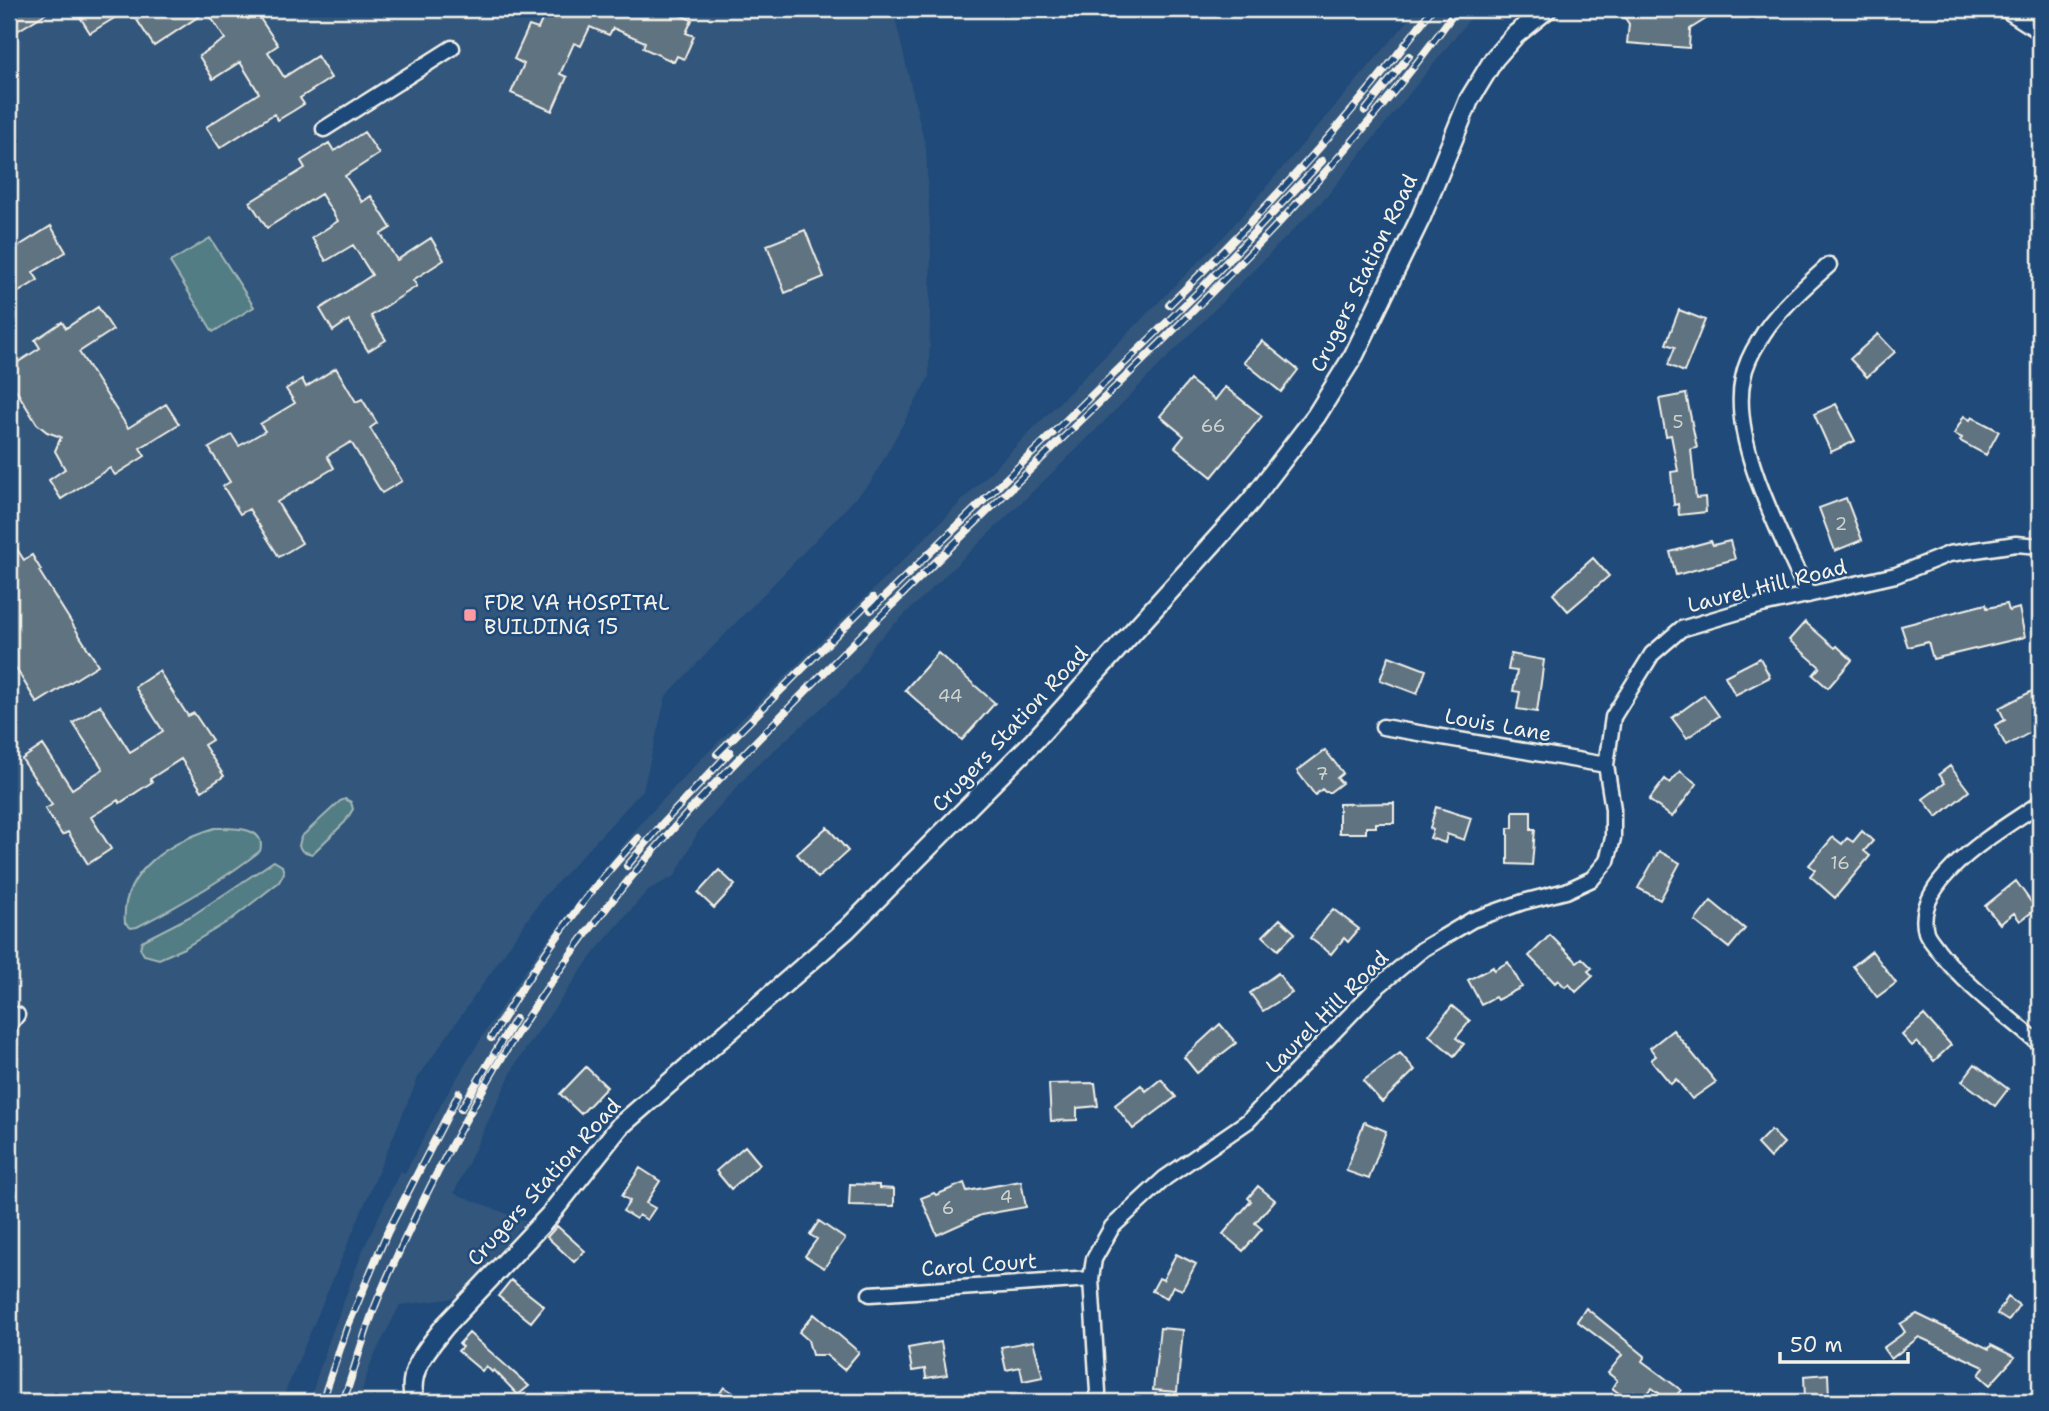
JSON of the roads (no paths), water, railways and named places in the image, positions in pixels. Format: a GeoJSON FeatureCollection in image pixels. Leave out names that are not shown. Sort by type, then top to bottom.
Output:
{"type":"FeatureCollection","features":[{"type":"Feature","properties":{"kind":"main road"},"geometry":{"type":"LineString","coordinates":[[2009,9],[2033,19]]}},
{"type":"Feature","properties":{"kind":"street","name":"Crugers Station Road"},"geometry":{"type":"LineString","coordinates":[[415,1402],[412,1390],[414,1372],[432,1343],[549,1216],[620,1126],[753,1013],[857,919],[1034,741],[1251,501],[1316,416],[1354,355],[1421,217],[1469,100],[1487,69],[1515,35],[1547,9]]}},
{"type":"Feature","properties":{"kind":"street"},"geometry":{"type":"LineString","coordinates":[[324,129],[452,48]]}},
{"type":"Feature","properties":{"kind":"street"},"geometry":{"type":"LineString","coordinates":[[1808,595],[1752,467],[1741,423],[1743,378],[1760,337],[1795,296],[1829,265]]}},
{"type":"Feature","properties":{"kind":"street","name":"Laurel Hill Road"},"geometry":{"type":"LineString","coordinates":[[1095,1402],[1098,1392],[1091,1279],[1094,1259],[1112,1227],[1166,1178],[1248,1121],[1376,988],[1423,950],[1472,920],[1523,902],[1566,891],[1592,879],[1607,861],[1613,838],[1613,809],[1606,765],[1613,717],[1652,654],[1682,629],[1762,605],[1896,575],[1949,554],[2016,544],[2040,546]]}},
{"type":"Feature","properties":{"kind":"street","name":"Louis Lane"},"geometry":{"type":"LineString","coordinates":[[1383,727],[1606,765]]}},
{"type":"Feature","properties":{"kind":"street"},"geometry":{"type":"LineString","coordinates":[[2040,803],[1970,851],[1933,890],[1924,914],[1926,934],[1953,969],[2040,1044]]}},
{"type":"Feature","properties":{"kind":"street","name":"Carol Court"},"geometry":{"type":"LineString","coordinates":[[870,1294],[1091,1279]]}},
{"type":"Feature","properties":{"kind":"railway"},"geometry":{"type":"LineString","coordinates":[[1169,305],[1239,235],[1339,125],[1432,9]]}},
{"type":"Feature","properties":{"kind":"railway"},"geometry":{"type":"LineString","coordinates":[[343,1402],[378,1299],[453,1143],[511,1043],[576,947],[611,902],[677,824],[747,750],[1290,211],[1377,113],[1457,9]]}},
{"type":"Feature","properties":{"kind":"railway"},"geometry":{"type":"LineString","coordinates":[[1365,111],[1409,56]]}},
{"type":"Feature","properties":{"kind":"railway"},"geometry":{"type":"LineString","coordinates":[[871,610],[1200,290],[1322,161]]}},
{"type":"Feature","properties":{"kind":"railway"},"geometry":{"type":"LineString","coordinates":[[717,754],[873,598]]}},
{"type":"Feature","properties":{"kind":"railway"},"geometry":{"type":"LineString","coordinates":[[627,866],[663,823],[730,752]]}},
{"type":"Feature","properties":{"kind":"railway"},"geometry":{"type":"LineString","coordinates":[[491,1038],[559,934],[638,838]]}},
{"type":"Feature","properties":{"kind":"railway"},"geometry":{"type":"LineString","coordinates":[[461,1109],[515,1019]]}},
{"type":"Feature","properties":{"kind":"railway"},"geometry":{"type":"LineString","coordinates":[[322,1402],[347,1328],[387,1233],[459,1093]]}},
{"type":"Feature","properties":{"kind":"place","name":"FDR VA HOSPITAL BUILDING 15"},"geometry":{"type":"Point","coordinates":[470,615]}}]}
